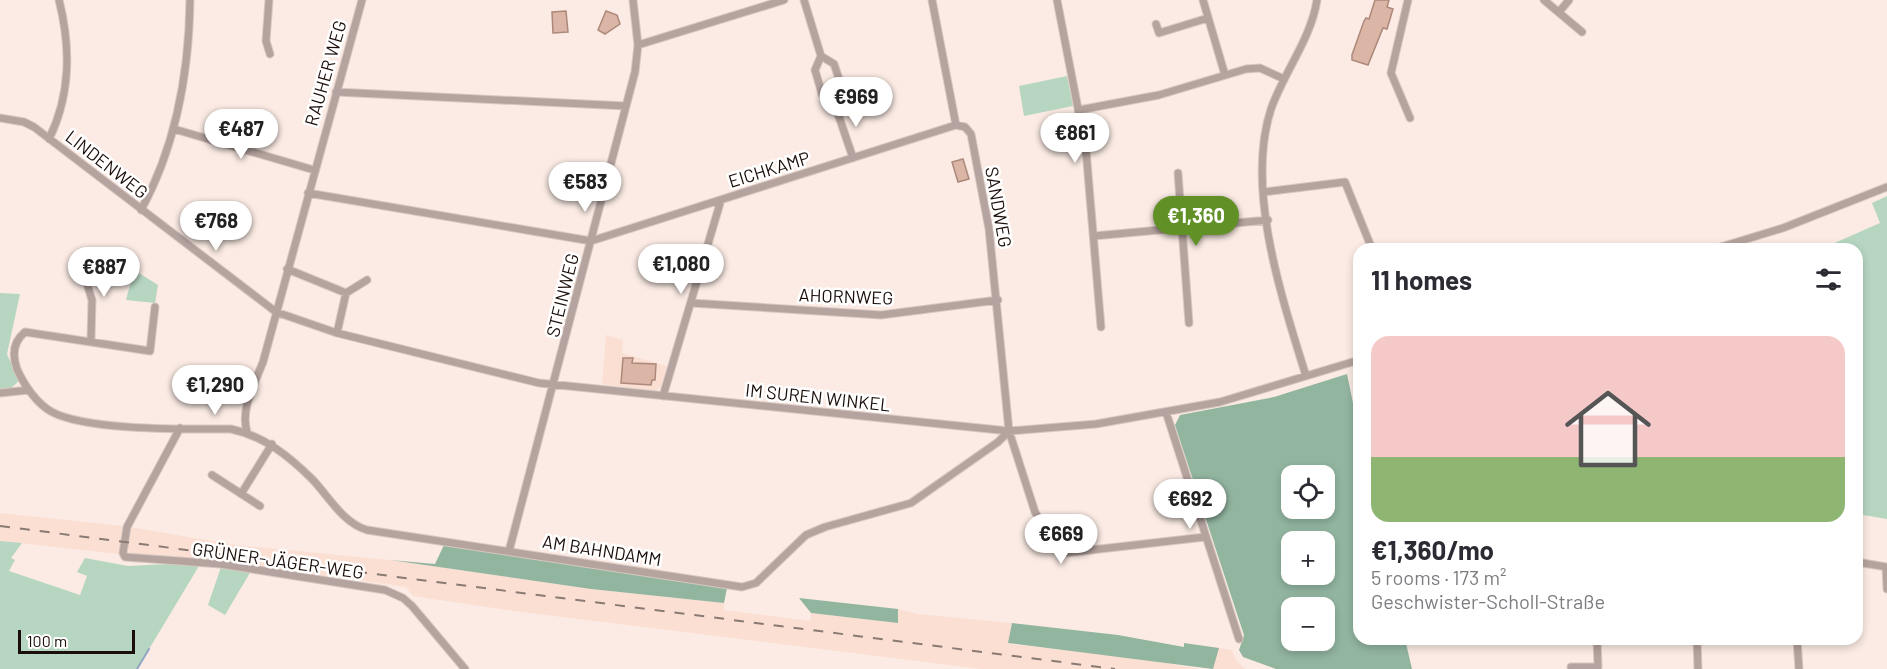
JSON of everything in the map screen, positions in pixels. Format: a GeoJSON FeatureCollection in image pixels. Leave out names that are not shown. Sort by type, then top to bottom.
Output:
{"type":"FeatureCollection","features":[{"type":"Feature","properties":{"kind":"street"},"geometry":{"type":"LineString","coordinates":[[49,139],[60,116],[67,85],[66,41],[59,0]]}},
{"type":"Feature","properties":{"kind":"street"},"geometry":{"type":"LineString","coordinates":[[141,210],[161,172],[174,129],[186,50],[190,0]]}},
{"type":"Feature","properties":{"kind":"street"},"geometry":{"type":"LineString","coordinates":[[269,0],[266,41],[270,54]]}},
{"type":"Feature","properties":{"kind":"street","name":"RAUHER WEG"},"geometry":{"type":"LineString","coordinates":[[247,432],[244,424],[248,402],[276,312],[362,0]]}},
{"type":"Feature","properties":{"kind":"street","name":"STEINWEG"},"geometry":{"type":"LineString","coordinates":[[509,551],[636,66],[638,45],[633,0]]}},
{"type":"Feature","properties":{"kind":"street"},"geometry":{"type":"LineString","coordinates":[[638,45],[784,0]]}},
{"type":"Feature","properties":{"kind":"street"},"geometry":{"type":"LineString","coordinates":[[804,0],[821,56],[816,75],[823,97],[835,105],[854,158]]}},
{"type":"Feature","properties":{"kind":"street","name":"SANDWEG"},"geometry":{"type":"LineString","coordinates":[[932,0],[956,125],[965,127],[971,134],[989,229],[998,300],[1009,431],[1035,512],[1061,551],[1071,554],[1205,537]]}},
{"type":"Feature","properties":{"kind":"street"},"geometry":{"type":"LineString","coordinates":[[1057,0],[1079,110],[1094,236],[1101,327]]}},
{"type":"Feature","properties":{"kind":"street"},"geometry":{"type":"LineString","coordinates":[[1203,0],[1225,75]]}},
{"type":"Feature","properties":{"kind":"street"},"geometry":{"type":"LineString","coordinates":[[1306,376],[1282,294],[1268,220],[1264,192],[1263,145],[1272,108],[1312,22],[1317,0]]}},
{"type":"Feature","properties":{"kind":"street"},"geometry":{"type":"LineString","coordinates":[[1408,0],[1391,73],[1410,118]]}},
{"type":"Feature","properties":{"kind":"street"},"geometry":{"type":"LineString","coordinates":[[1544,0],[1582,32]]}},
{"type":"Feature","properties":{"kind":"street"},"geometry":{"type":"LineString","coordinates":[[1559,12],[1569,0]]}},
{"type":"Feature","properties":{"kind":"street"},"geometry":{"type":"LineString","coordinates":[[1156,24],[1159,33],[1208,18]]}},
{"type":"Feature","properties":{"kind":"street"},"geometry":{"type":"LineString","coordinates":[[821,56],[834,64],[842,88],[842,94],[835,105]]}},
{"type":"Feature","properties":{"kind":"street"},"geometry":{"type":"LineString","coordinates":[[1079,110],[1159,95],[1254,68],[1265,70],[1284,79]]}},
{"type":"Feature","properties":{"kind":"street"},"geometry":{"type":"LineString","coordinates":[[336,92],[626,105]]}},
{"type":"Feature","properties":{"kind":"street","name":"LINDENWEG"},"geometry":{"type":"LineString","coordinates":[[0,119],[24,122],[49,139],[276,312]]}},
{"type":"Feature","properties":{"kind":"street","name":"EICHKAMP"},"geometry":{"type":"LineString","coordinates":[[591,241],[956,125]]}},
{"type":"Feature","properties":{"kind":"street"},"geometry":{"type":"LineString","coordinates":[[174,129],[314,170]]}},
{"type":"Feature","properties":{"kind":"street"},"geometry":{"type":"LineString","coordinates":[[1178,173],[1189,323]]}},
{"type":"Feature","properties":{"kind":"street"},"geometry":{"type":"LineString","coordinates":[[1264,192],[1345,182],[1370,243]]}},
{"type":"Feature","properties":{"kind":"street"},"geometry":{"type":"LineString","coordinates":[[1734,243],[1783,228],[1887,187]]}},
{"type":"Feature","properties":{"kind":"street"},"geometry":{"type":"LineString","coordinates":[[308,194],[591,241]]}},
{"type":"Feature","properties":{"kind":"street"},"geometry":{"type":"LineString","coordinates":[[663,396],[721,200]]}},
{"type":"Feature","properties":{"kind":"street"},"geometry":{"type":"LineString","coordinates":[[1094,236],[1182,230],[1268,220]]}},
{"type":"Feature","properties":{"kind":"street"},"geometry":{"type":"LineString","coordinates":[[80,261],[92,300],[91,340]]}},
{"type":"Feature","properties":{"kind":"street"},"geometry":{"type":"LineString","coordinates":[[287,269],[346,293]]}},
{"type":"Feature","properties":{"kind":"street"},"geometry":{"type":"LineString","coordinates":[[337,333],[346,293],[367,280]]}},
{"type":"Feature","properties":{"kind":"street","name":"AHORNWEG"},"geometry":{"type":"LineString","coordinates":[[691,303],[881,315],[998,300]]}},
{"type":"Feature","properties":{"kind":"street"},"geometry":{"type":"LineString","coordinates":[[0,393],[29,390],[18,369],[14,355],[19,337],[25,332],[91,340],[150,351],[155,307]]}},
{"type":"Feature","properties":{"kind":"street","name":"IM SUREN WINKEL"},"geometry":{"type":"LineString","coordinates":[[276,312],[337,333],[554,385],[1009,431],[1096,424],[1229,400],[1353,362]]}},
{"type":"Feature","properties":{"kind":"street","name":"AM BAHNDAMM"},"geometry":{"type":"LineString","coordinates":[[29,390],[42,405],[59,415],[117,425],[231,429],[247,432],[272,444],[312,480],[348,520],[361,529],[749,586],[806,535],[825,527],[911,503],[998,442],[1009,431]]}},
{"type":"Feature","properties":{"kind":"street"},"geometry":{"type":"LineString","coordinates":[[1166,412],[1239,639]]}},
{"type":"Feature","properties":{"kind":"street","name":"GRÜNER-JÄGER-WEG"},"geometry":{"type":"LineString","coordinates":[[180,428],[127,526],[123,553],[125,557],[220,564],[393,593],[412,606],[465,669]]}},
{"type":"Feature","properties":{"kind":"street"},"geometry":{"type":"LineString","coordinates":[[241,494],[272,444]]}},
{"type":"Feature","properties":{"kind":"street"},"geometry":{"type":"LineString","coordinates":[[212,475],[260,506]]}},
{"type":"Feature","properties":{"kind":"street"},"geometry":{"type":"LineString","coordinates":[[1863,563],[1887,567],[1887,589]]}},
{"type":"Feature","properties":{"kind":"street"},"geometry":{"type":"LineString","coordinates":[[1571,668],[1598,667],[1597,645]]}},
{"type":"Feature","properties":{"kind":"street"},"geometry":{"type":"LineString","coordinates":[[1697,645],[1698,669]]}},
{"type":"Feature","properties":{"kind":"street"},"geometry":{"type":"LineString","coordinates":[[1797,645],[1799,669]]}},
{"type":"Feature","properties":{"kind":"shaded area"},"geometry":{"type":"Polygon","coordinates":[[[606,335],[623,340],[622,353],[667,366],[661,387],[655,391],[602,384],[606,335]]]}},
{"type":"Feature","properties":{"kind":"shaded area"},"geometry":{"type":"Polygon","coordinates":[[[0,513],[123,526],[122,538],[128,539],[130,527],[236,545],[390,560],[591,589],[724,603],[724,610],[810,621],[811,613],[898,623],[898,609],[917,614],[1012,623],[1009,644],[1143,659],[1199,669],[981,669],[514,611],[413,596],[406,587],[228,562],[132,556],[127,549],[120,548],[119,554],[0,541],[0,513]]]}},
{"type":"Feature","properties":{"kind":"shaded area"},"geometry":{"type":"Polygon","coordinates":[[[1219,648],[1232,650],[1236,660],[1245,669],[1213,669],[1219,648]]]}},
{"type":"Feature","properties":{"kind":"green space"},"geometry":{"type":"Polygon","coordinates":[[[1067,76],[1073,106],[1024,116],[1019,86],[1067,76]]]}},
{"type":"Feature","properties":{"kind":"green space"},"geometry":{"type":"Polygon","coordinates":[[[1887,196],[1887,519],[1863,515],[1863,243],[1835,243],[1880,223],[1872,203],[1887,196]]]}},
{"type":"Feature","properties":{"kind":"green space"},"geometry":{"type":"Polygon","coordinates":[[[134,270],[158,285],[155,303],[126,300],[134,270]]]}},
{"type":"Feature","properties":{"kind":"green space"},"geometry":{"type":"Polygon","coordinates":[[[0,293],[20,294],[7,354],[19,381],[11,388],[0,389],[0,293]]]}},
{"type":"Feature","properties":{"kind":"green space"},"geometry":{"type":"Polygon","coordinates":[[[1347,374],[1353,403],[1353,645],[1406,645],[1412,669],[1276,669],[1243,657],[1239,650],[1244,635],[1175,425],[1180,415],[1274,397],[1347,374]]]}},
{"type":"Feature","properties":{"kind":"green space"},"geometry":{"type":"Polygon","coordinates":[[[0,541],[22,543],[11,558],[15,560],[9,571],[80,595],[87,576],[77,572],[85,558],[128,566],[169,564],[199,566],[137,669],[0,669],[0,541]]]}},
{"type":"Feature","properties":{"kind":"green space"},"geometry":{"type":"Polygon","coordinates":[[[444,545],[727,588],[724,603],[591,589],[390,560],[435,564],[444,545]]]}},
{"type":"Feature","properties":{"kind":"green space"},"geometry":{"type":"Polygon","coordinates":[[[221,567],[251,571],[225,615],[208,605],[221,567]]]}},
{"type":"Feature","properties":{"kind":"green space"},"geometry":{"type":"Polygon","coordinates":[[[799,598],[898,609],[898,623],[811,613],[799,598]]]}},
{"type":"Feature","properties":{"kind":"green space"},"geometry":{"type":"Polygon","coordinates":[[[1012,623],[1118,635],[1184,647],[1184,643],[1219,648],[1213,669],[1008,643],[1012,623]]]}},
{"type":"Feature","properties":{"kind":"building"},"geometry":{"type":"Polygon","coordinates":[[[1375,0],[1389,0],[1387,7],[1393,9],[1387,29],[1383,28],[1368,65],[1352,60],[1352,55],[1364,21],[1366,18],[1369,19],[1375,0]]]}},
{"type":"Feature","properties":{"kind":"building"},"geometry":{"type":"Polygon","coordinates":[[[566,11],[568,32],[553,33],[552,12],[566,11]]]}},
{"type":"Feature","properties":{"kind":"building"},"geometry":{"type":"Polygon","coordinates":[[[606,11],[617,15],[620,24],[605,34],[598,30],[606,11]]]}},
{"type":"Feature","properties":{"kind":"building"},"geometry":{"type":"Polygon","coordinates":[[[963,159],[969,179],[958,182],[952,162],[963,159]]]}},
{"type":"Feature","properties":{"kind":"building"},"geometry":{"type":"Polygon","coordinates":[[[623,358],[633,358],[632,363],[656,364],[655,380],[652,380],[651,385],[621,383],[623,358]]]}},
{"type":"Feature","properties":{"kind":"waterway"},"geometry":{"type":"LineString","coordinates":[[137,669],[149,649]]}},
{"type":"Feature","properties":{"kind":"railway"},"geometry":{"type":"LineString","coordinates":[[0,526],[1115,669]]}}]}
